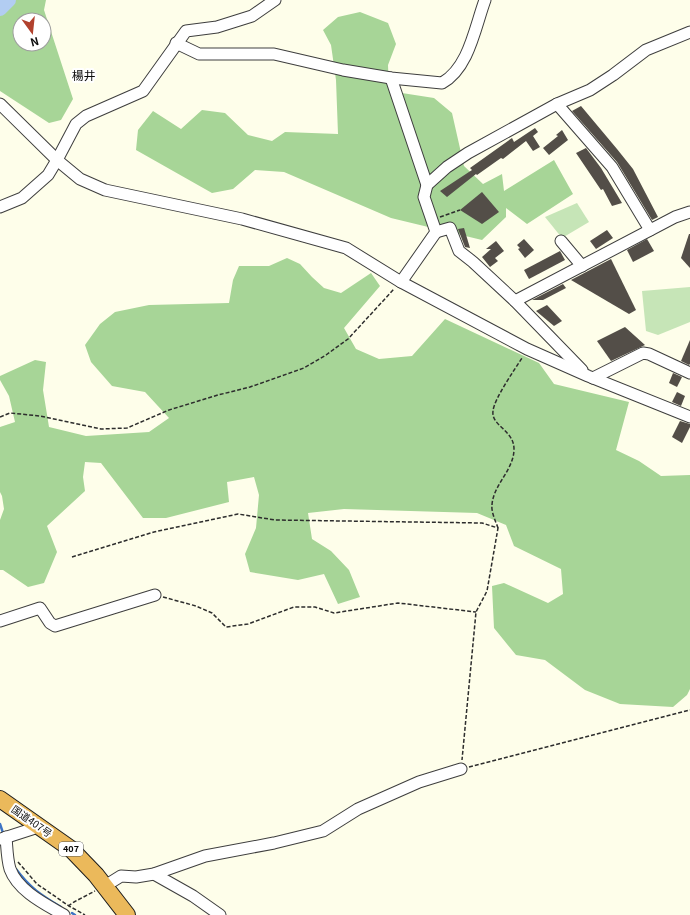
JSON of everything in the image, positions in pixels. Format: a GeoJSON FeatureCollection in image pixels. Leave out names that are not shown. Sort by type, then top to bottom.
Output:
{"type":"FeatureCollection","features":[{"type":"Feature","properties":{"kind":"highway","name":"国道407号"},"geometry":{"type":"LineString","coordinates":[[0,798],[71,849],[106,886],[127,915]]}},
{"type":"Feature","properties":{"kind":"street"},"geometry":{"type":"LineString","coordinates":[[0,207],[22,198],[48,175],[76,124],[86,116],[96,111],[143,91],[186,31],[217,28],[252,16],[275,0]]}},
{"type":"Feature","properties":{"kind":"street"},"geometry":{"type":"LineString","coordinates":[[176,43],[199,54],[274,54],[343,70],[390,78],[442,83],[448,80],[456,72],[465,57],[485,0]]}},
{"type":"Feature","properties":{"kind":"street"},"geometry":{"type":"LineString","coordinates":[[436,232],[424,197],[428,185],[447,167],[468,153],[557,104],[590,90],[646,50],[690,32]]}},
{"type":"Feature","properties":{"kind":"street"},"geometry":{"type":"LineString","coordinates":[[390,78],[428,185]]}},
{"type":"Feature","properties":{"kind":"street"},"geometry":{"type":"LineString","coordinates":[[0,104],[57,160],[80,179],[105,190],[242,219],[346,248],[401,282],[527,349],[590,377],[690,418]]}},
{"type":"Feature","properties":{"kind":"street"},"geometry":{"type":"LineString","coordinates":[[557,104],[612,167],[650,230]]}},
{"type":"Feature","properties":{"kind":"street"},"geometry":{"type":"LineString","coordinates":[[515,301],[675,217],[685,212],[690,212]]}},
{"type":"Feature","properties":{"kind":"street"},"geometry":{"type":"LineString","coordinates":[[401,282],[436,232],[450,228],[459,251],[515,301],[590,377]]}},
{"type":"Feature","properties":{"kind":"street"},"geometry":{"type":"LineString","coordinates":[[561,241],[582,266]]}},
{"type":"Feature","properties":{"kind":"street"},"geometry":{"type":"LineString","coordinates":[[590,377],[643,353],[649,354],[690,373]]}},
{"type":"Feature","properties":{"kind":"street"},"geometry":{"type":"LineString","coordinates":[[0,621],[40,608],[50,623],[55,626],[155,595]]}},
{"type":"Feature","properties":{"kind":"street"},"geometry":{"type":"LineString","coordinates":[[106,886],[121,876],[136,877],[154,874],[205,856],[274,843],[323,831],[358,809],[419,782],[461,769]]}},
{"type":"Feature","properties":{"kind":"street"},"geometry":{"type":"LineString","coordinates":[[37,824],[32,829],[3,838],[10,869],[21,884],[38,899],[65,912]]}},
{"type":"Feature","properties":{"kind":"street"},"geometry":{"type":"LineString","coordinates":[[154,874],[193,896],[220,915]]}},
{"type":"Feature","properties":{"kind":"path"},"geometry":{"type":"LineString","coordinates":[[432,219],[460,210]]}},
{"type":"Feature","properties":{"kind":"path"},"geometry":{"type":"LineString","coordinates":[[0,417],[10,413],[40,416],[100,429],[127,428],[169,410],[250,387],[304,368],[326,355],[348,339],[401,282]]}},
{"type":"Feature","properties":{"kind":"path"},"geometry":{"type":"LineString","coordinates":[[527,349],[495,403],[492,412],[494,419],[513,442],[514,454],[507,471],[495,492],[491,506],[498,528],[487,591],[476,612],[461,769],[690,710]]}},
{"type":"Feature","properties":{"kind":"path"},"geometry":{"type":"LineString","coordinates":[[72,557],[154,532],[238,514],[275,520],[482,523],[498,528]]}},
{"type":"Feature","properties":{"kind":"path"},"geometry":{"type":"LineString","coordinates":[[155,595],[196,606],[212,613],[226,627],[248,624],[294,607],[315,607],[334,613],[352,612],[398,603],[476,612]]}},
{"type":"Feature","properties":{"kind":"path"},"geometry":{"type":"LineString","coordinates":[[7,854],[15,859],[65,912],[86,915]]}},
{"type":"Feature","properties":{"kind":"path"},"geometry":{"type":"LineString","coordinates":[[65,912],[74,902],[106,886]]}},
{"type":"Feature","properties":{"kind":"green space"},"geometry":{"type":"Polygon","coordinates":[[[0,0],[46,0],[45,12],[12,12],[12,52],[52,52],[52,35],[73,99],[61,120],[49,123],[0,91],[0,0]]]}},
{"type":"Feature","properties":{"kind":"green space"},"geometry":{"type":"Polygon","coordinates":[[[360,12],[388,23],[396,44],[388,65],[389,91],[434,98],[452,113],[464,166],[483,184],[502,174],[504,191],[554,160],[573,194],[527,224],[506,208],[506,217],[482,240],[391,218],[284,172],[255,170],[233,189],[212,193],[136,150],[138,130],[153,111],[181,129],[202,110],[225,113],[248,135],[272,141],[285,132],[338,134],[336,80],[331,45],[323,30],[338,17],[360,12]]]}},
{"type":"Feature","properties":{"kind":"green space"},"geometry":{"type":"Polygon","coordinates":[[[577,203],[589,222],[562,238],[545,217],[577,203]]]}},
{"type":"Feature","properties":{"kind":"green space"},"geometry":{"type":"Polygon","coordinates":[[[287,258],[300,264],[324,288],[341,293],[371,273],[380,286],[344,328],[356,349],[379,359],[412,356],[445,319],[539,363],[554,384],[629,402],[616,450],[639,461],[661,476],[690,475],[690,689],[687,695],[673,707],[620,704],[585,690],[545,660],[516,655],[494,628],[492,586],[504,583],[548,603],[563,594],[561,569],[514,546],[506,525],[477,513],[344,509],[308,513],[312,539],[331,551],[349,570],[360,597],[338,604],[324,574],[298,580],[250,572],[245,554],[256,528],[259,495],[254,477],[227,482],[229,502],[166,518],[143,518],[101,463],[85,462],[83,477],[85,491],[47,526],[57,552],[44,583],[28,587],[3,570],[0,570],[0,520],[4,509],[0,492],[0,427],[15,422],[9,396],[0,380],[0,376],[35,360],[46,362],[43,390],[49,427],[86,436],[149,432],[169,418],[145,392],[112,386],[91,362],[85,345],[100,324],[115,312],[149,305],[229,303],[233,280],[239,266],[269,266],[287,258]]]}},
{"type":"Feature","properties":{"kind":"green space"},"geometry":{"type":"Polygon","coordinates":[[[690,287],[690,322],[658,335],[646,331],[642,291],[690,287]]]}},
{"type":"Feature","properties":{"kind":"building"},"geometry":{"type":"Polygon","coordinates":[[[581,106],[633,169],[658,217],[652,220],[617,162],[572,111],[581,106]]]}},
{"type":"Feature","properties":{"kind":"building"},"geometry":{"type":"Polygon","coordinates":[[[535,128],[538,132],[533,136],[540,147],[533,151],[526,141],[503,159],[501,158],[477,175],[476,174],[447,197],[440,191],[472,170],[470,168],[512,138],[514,142],[535,128]]]}},
{"type":"Feature","properties":{"kind":"building"},"geometry":{"type":"Polygon","coordinates":[[[562,130],[568,140],[549,155],[543,148],[558,136],[556,135],[562,130]]]}},
{"type":"Feature","properties":{"kind":"building"},"geometry":{"type":"Polygon","coordinates":[[[586,148],[601,168],[622,203],[612,206],[603,189],[601,190],[576,153],[586,148]]]}},
{"type":"Feature","properties":{"kind":"building"},"geometry":{"type":"Polygon","coordinates":[[[482,192],[499,212],[482,224],[460,210],[482,192]]]}},
{"type":"Feature","properties":{"kind":"building"},"geometry":{"type":"Polygon","coordinates":[[[464,228],[470,248],[465,247],[458,229],[464,228]]]}},
{"type":"Feature","properties":{"kind":"building"},"geometry":{"type":"Polygon","coordinates":[[[607,230],[613,238],[596,249],[590,241],[607,230]]]}},
{"type":"Feature","properties":{"kind":"building"},"geometry":{"type":"Polygon","coordinates":[[[690,234],[690,268],[681,258],[690,234]]]}},
{"type":"Feature","properties":{"kind":"building"},"geometry":{"type":"Polygon","coordinates":[[[524,239],[534,250],[525,258],[518,249],[520,248],[517,245],[524,239]]]}},
{"type":"Feature","properties":{"kind":"building"},"geometry":{"type":"Polygon","coordinates":[[[647,239],[654,251],[633,262],[627,250],[647,239]]]}},
{"type":"Feature","properties":{"kind":"building"},"geometry":{"type":"Polygon","coordinates":[[[496,241],[504,251],[495,258],[498,261],[490,267],[482,257],[491,249],[486,249],[496,241]]]}},
{"type":"Feature","properties":{"kind":"building"},"geometry":{"type":"Polygon","coordinates":[[[560,251],[565,260],[529,279],[524,270],[560,251]]]}},
{"type":"Feature","properties":{"kind":"building"},"geometry":{"type":"Polygon","coordinates":[[[611,259],[636,310],[629,314],[571,280],[611,259]]]}},
{"type":"Feature","properties":{"kind":"building"},"geometry":{"type":"Polygon","coordinates":[[[563,284],[566,288],[543,300],[532,300],[563,284]]]}},
{"type":"Feature","properties":{"kind":"building"},"geometry":{"type":"Polygon","coordinates":[[[547,305],[562,321],[554,326],[536,311],[547,305]]]}},
{"type":"Feature","properties":{"kind":"building"},"geometry":{"type":"Polygon","coordinates":[[[625,327],[645,345],[611,361],[597,341],[625,327]]]}},
{"type":"Feature","properties":{"kind":"building"},"geometry":{"type":"Polygon","coordinates":[[[690,340],[690,364],[689,365],[681,361],[690,340]]]}},
{"type":"Feature","properties":{"kind":"building"},"geometry":{"type":"Polygon","coordinates":[[[673,373],[682,377],[677,387],[669,383],[673,373]]]}},
{"type":"Feature","properties":{"kind":"building"},"geometry":{"type":"Polygon","coordinates":[[[677,392],[685,396],[681,406],[672,402],[677,392]]]}},
{"type":"Feature","properties":{"kind":"building"},"geometry":{"type":"Polygon","coordinates":[[[680,421],[690,424],[682,443],[672,437],[680,421]]]}},
{"type":"Feature","properties":{"kind":"waterway"},"geometry":{"type":"LineString","coordinates":[[0,9],[9,0]]}},
{"type":"Feature","properties":{"kind":"waterway"},"geometry":{"type":"LineString","coordinates":[[0,824],[3,833]]}},
{"type":"Feature","properties":{"kind":"waterway"},"geometry":{"type":"LineString","coordinates":[[16,869],[36,891],[61,907]]}},
{"type":"Feature","properties":{"kind":"district","name":"楊井"},"geometry":{"type":"Point","coordinates":[84,76]}}]}
